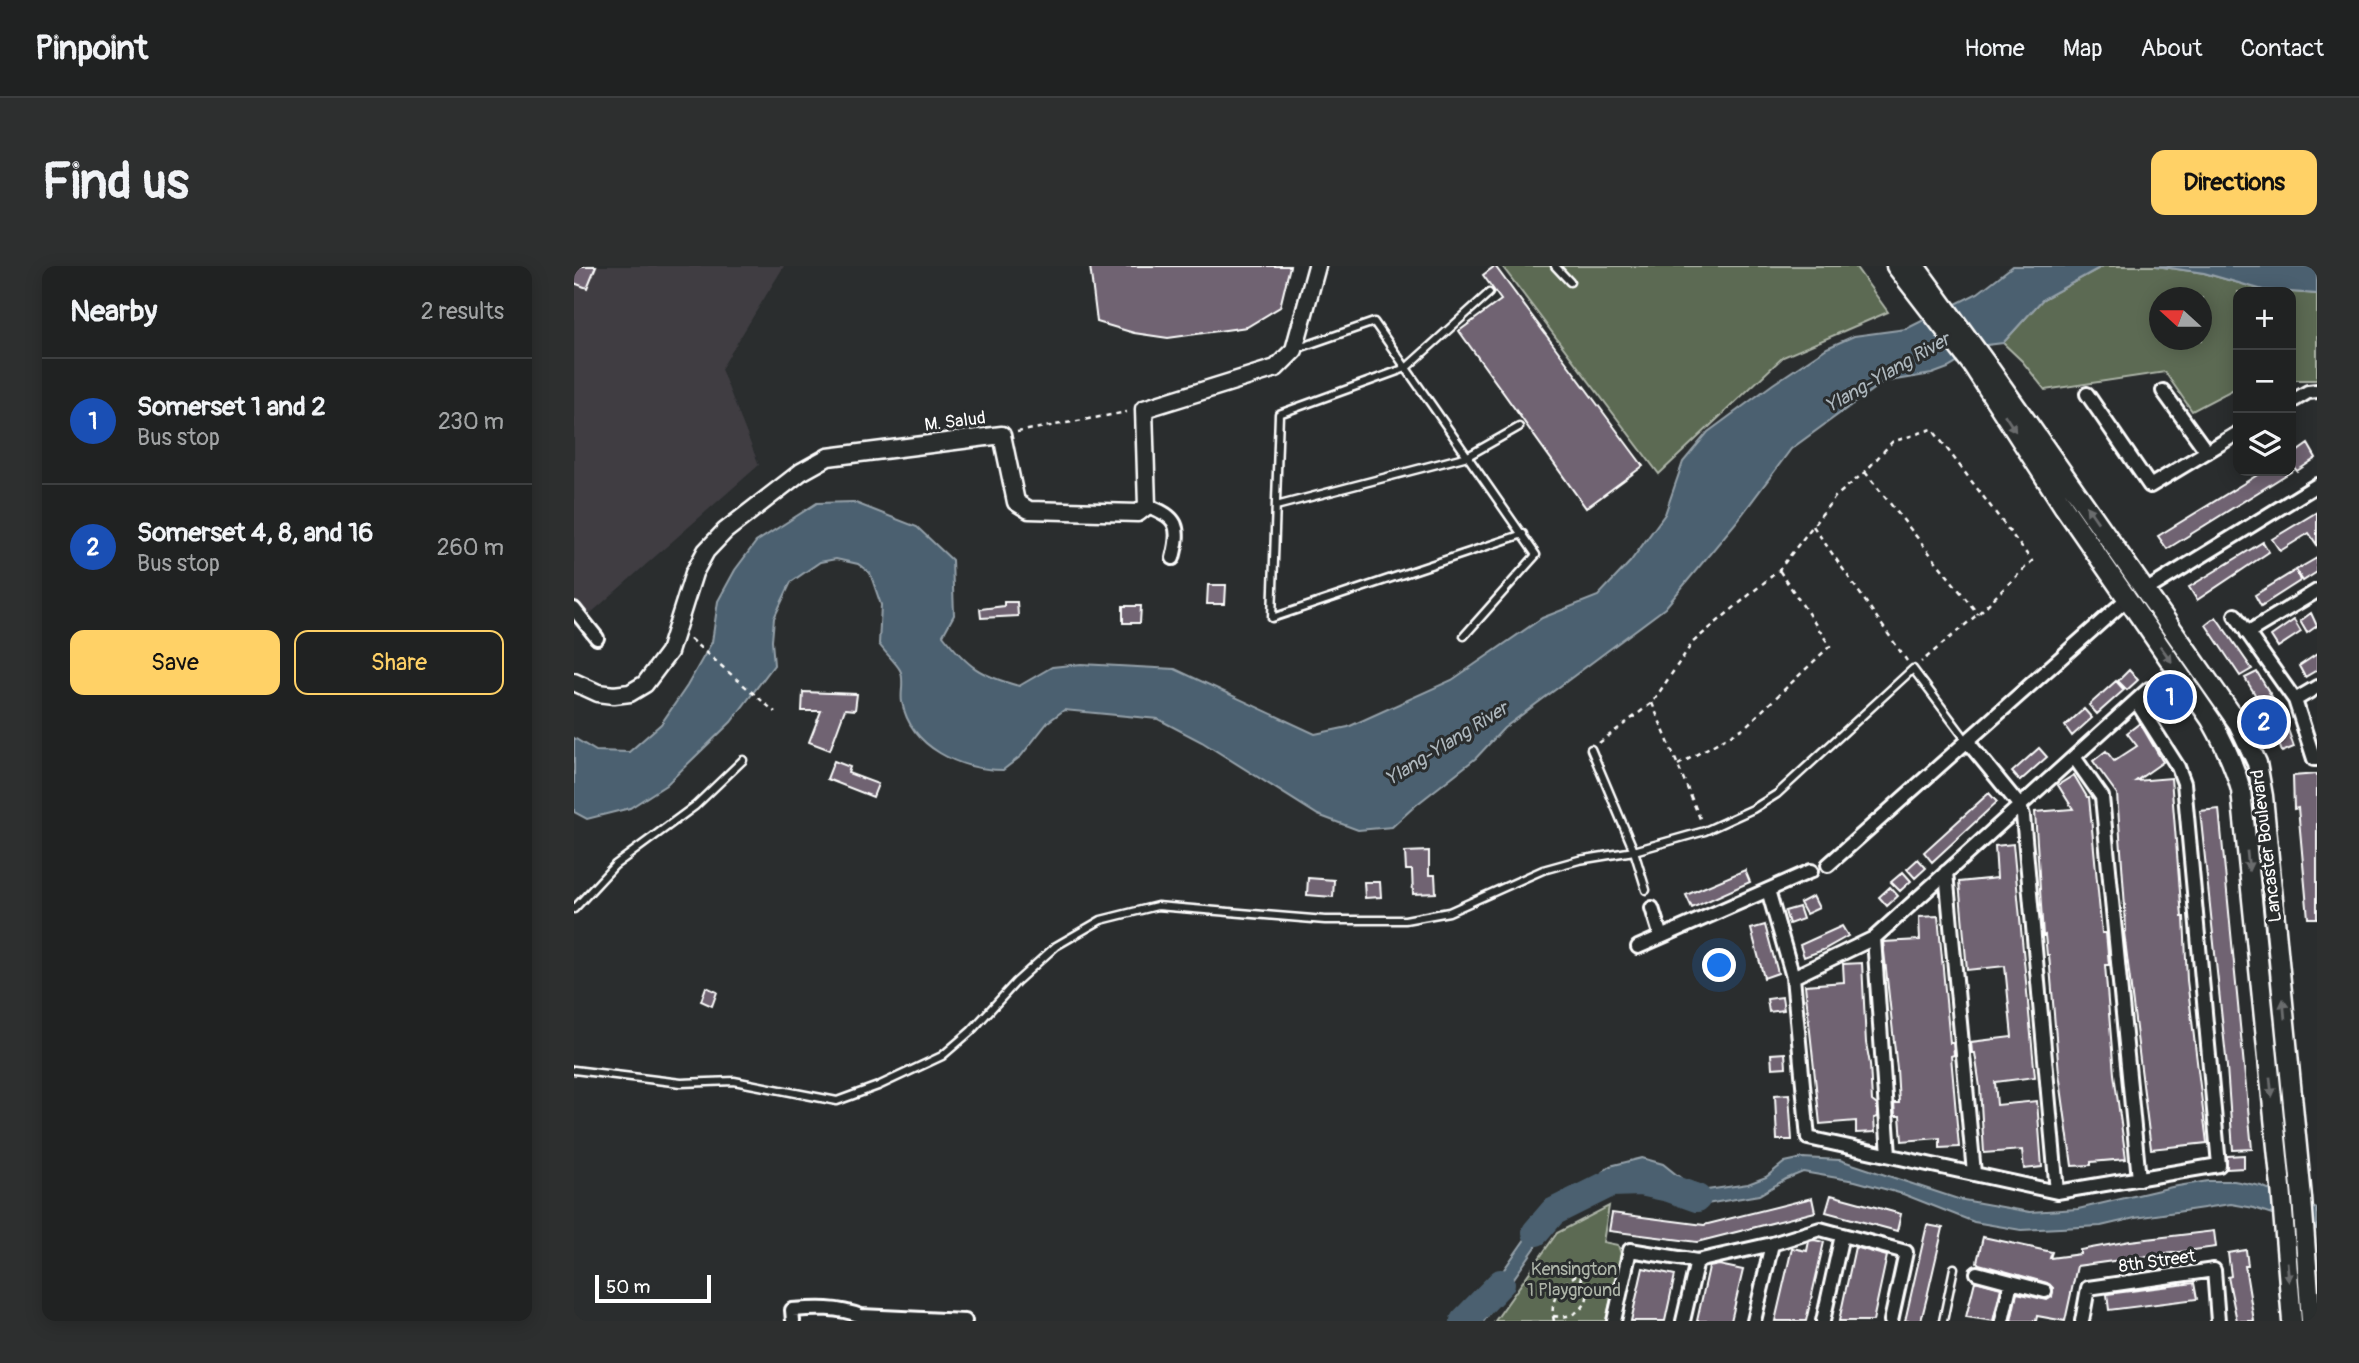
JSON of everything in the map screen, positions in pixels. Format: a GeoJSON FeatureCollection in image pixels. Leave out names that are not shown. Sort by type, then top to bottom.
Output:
{"type":"FeatureCollection","features":[{"type":"Feature","properties":{"kind":"main road","name":"Lancaster Boulevard"},"geometry":{"type":"LineString","coordinates":[[1896,266],[1921,288],[2119,553],[2238,723],[2257,763],[2263,796],[2302,1198],[2311,1321]]}},
{"type":"Feature","properties":{"kind":"main road","name":"Lancaster Boulevard"},"geometry":{"type":"LineString","coordinates":[[1915,266],[1921,288]]}},
{"type":"Feature","properties":{"kind":"main road","name":"Lancaster Boulevard"},"geometry":{"type":"LineString","coordinates":[[1979,364],[2104,565],[2211,720],[2228,750],[2242,790],[2292,1321]]}},
{"type":"Feature","properties":{"kind":"main road"},"geometry":{"type":"LineString","coordinates":[[2104,565],[2119,553]]}},
{"type":"Feature","properties":{"kind":"street"},"geometry":{"type":"LineString","coordinates":[[1173,558],[1178,541],[1176,524],[1167,513],[1147,506],[1144,409],[1276,368],[1294,350],[1317,266]]}},
{"type":"Feature","properties":{"kind":"street"},"geometry":{"type":"LineString","coordinates":[[2163,391],[2207,452]]}},
{"type":"Feature","properties":{"kind":"street"},"geometry":{"type":"LineString","coordinates":[[2296,399],[2308,392],[2317,391]]}},
{"type":"Feature","properties":{"kind":"street"},"geometry":{"type":"LineString","coordinates":[[2087,394],[2150,486],[2233,436]]}},
{"type":"Feature","properties":{"kind":"street","name":"M. Salud"},"geometry":{"type":"LineString","coordinates":[[574,681],[598,693],[614,695],[630,693],[645,684],[668,652],[694,573],[706,551],[725,531],[801,472],[828,457],[1002,435],[1016,502],[1029,510],[1138,513],[1147,506]]}},
{"type":"Feature","properties":{"kind":"street"},"geometry":{"type":"LineString","coordinates":[[2145,591],[2317,485]]}},
{"type":"Feature","properties":{"kind":"street"},"geometry":{"type":"LineString","coordinates":[[2247,633],[2317,591]]}},
{"type":"Feature","properties":{"kind":"street"},"geometry":{"type":"LineString","coordinates":[[1828,865],[2127,599]]}},
{"type":"Feature","properties":{"kind":"street"},"geometry":{"type":"LineString","coordinates":[[574,609],[597,638]]}},
{"type":"Feature","properties":{"kind":"street"},"geometry":{"type":"LineString","coordinates":[[2235,615],[2295,700],[2314,759],[2317,759]]}},
{"type":"Feature","properties":{"kind":"street"},"geometry":{"type":"LineString","coordinates":[[2295,700],[2317,687]]}},
{"type":"Feature","properties":{"kind":"street"},"geometry":{"type":"LineString","coordinates":[[1793,977],[1874,938],[2149,689]]}},
{"type":"Feature","properties":{"kind":"street"},"geometry":{"type":"LineString","coordinates":[[1768,890],[1793,977],[1808,1138],[2057,1192],[2219,1165],[2184,783],[2178,767],[2136,701]]}},
{"type":"Feature","properties":{"kind":"street"},"geometry":{"type":"LineString","coordinates":[[1968,740],[2020,806],[2025,829],[2057,1192]]}},
{"type":"Feature","properties":{"kind":"street"},"geometry":{"type":"LineString","coordinates":[[2074,757],[2102,797],[2139,1179]]}},
{"type":"Feature","properties":{"kind":"street"},"geometry":{"type":"LineString","coordinates":[[1638,947],[1811,871]]}},
{"type":"Feature","properties":{"kind":"street"},"geometry":{"type":"LineString","coordinates":[[1946,872],[1974,1173]]}},
{"type":"Feature","properties":{"kind":"street"},"geometry":{"type":"LineString","coordinates":[[1652,908],[1661,937]]}},
{"type":"Feature","properties":{"kind":"street"},"geometry":{"type":"LineString","coordinates":[[1874,938],[1889,1155]]}},
{"type":"Feature","properties":{"kind":"street"},"geometry":{"type":"LineString","coordinates":[[1614,1321],[1630,1250],[1697,1261],[1772,1244],[1820,1229],[1906,1252],[1891,1321]]}},
{"type":"Feature","properties":{"kind":"street"},"geometry":{"type":"LineString","coordinates":[[1823,1321],[1842,1235]]}},
{"type":"Feature","properties":{"kind":"street"},"geometry":{"type":"LineString","coordinates":[[1754,1321],[1772,1244]]}},
{"type":"Feature","properties":{"kind":"street"},"geometry":{"type":"LineString","coordinates":[[1683,1321],[1697,1261]]}},
{"type":"Feature","properties":{"kind":"street","name":"8th Street"},"geometry":{"type":"LineString","coordinates":[[2082,1321],[2088,1288],[2214,1270],[2218,1321]]}},
{"type":"Feature","properties":{"kind":"street"},"geometry":{"type":"LineString","coordinates":[[1977,1273],[2045,1291]]}},
{"type":"Feature","properties":{"kind":"street"},"geometry":{"type":"LineString","coordinates":[[2002,1321],[2011,1282]]}},
{"type":"Feature","properties":{"kind":"street"},"geometry":{"type":"LineString","coordinates":[[793,1321],[792,1310],[820,1307],[848,1311],[861,1318],[965,1321]]}},
{"type":"Feature","properties":{"kind":"lane"},"geometry":{"type":"LineString","coordinates":[[1555,266],[1570,282]]}},
{"type":"Feature","properties":{"kind":"lane"},"geometry":{"type":"LineString","coordinates":[[1489,293],[1406,369],[1279,414],[1272,618],[1522,534]]}},
{"type":"Feature","properties":{"kind":"lane"},"geometry":{"type":"LineString","coordinates":[[1294,350],[1374,322],[1536,555],[1464,636]]}},
{"type":"Feature","properties":{"kind":"lane"},"geometry":{"type":"LineString","coordinates":[[1276,506],[1468,456],[1520,427]]}},
{"type":"Feature","properties":{"kind":"lane"},"geometry":{"type":"LineString","coordinates":[[574,1070],[681,1083],[734,1081],[837,1101],[878,1086],[942,1056],[971,1031],[1016,982],[1056,946],[1101,920],[1157,906],[1325,920],[1405,920],[1449,912],[1543,870],[1579,860],[1634,851],[1705,831],[1753,809],[1777,793],[1913,669],[1968,740]]}},
{"type":"Feature","properties":{"kind":"lane"},"geometry":{"type":"LineString","coordinates":[[1591,749],[1634,851],[1646,890]]}},
{"type":"Feature","properties":{"kind":"lane"},"geometry":{"type":"LineString","coordinates":[[576,903],[628,853],[695,806],[743,760]]}},
{"type":"Feature","properties":{"kind":"lane"},"geometry":{"type":"LineString","coordinates":[[1943,1321],[1954,1268]]}},
{"type":"Feature","properties":{"kind":"path"},"geometry":{"type":"LineString","coordinates":[[1002,435],[1144,409]]}},
{"type":"Feature","properties":{"kind":"path"},"geometry":{"type":"LineString","coordinates":[[1591,749],[1652,703],[1693,642],[1779,570],[1835,497],[1866,472],[1892,442],[1932,429],[2032,561],[1978,614],[1913,669],[1813,526]]}},
{"type":"Feature","properties":{"kind":"path"},"geometry":{"type":"LineString","coordinates":[[1866,472],[1978,614]]}},
{"type":"Feature","properties":{"kind":"path"},"geometry":{"type":"LineString","coordinates":[[1678,765],[1745,727],[1830,646],[1779,570]]}},
{"type":"Feature","properties":{"kind":"path"},"geometry":{"type":"LineString","coordinates":[[702,649],[775,712]]}},
{"type":"Feature","properties":{"kind":"path"},"geometry":{"type":"LineString","coordinates":[[1652,703],[1705,831]]}},
{"type":"Feature","properties":{"kind":"path"},"geometry":{"type":"LineString","coordinates":[[1554,1321],[1556,1297],[1565,1282],[1576,1274],[1595,1266],[1612,1267],[1625,1272]]}},
{"type":"Feature","properties":{"kind":"path"},"geometry":{"type":"LineString","coordinates":[[1553,1316],[1567,1319],[1580,1313],[1585,1307],[1588,1293],[1576,1274]]}},
{"type":"Feature","properties":{"kind":"shaded area"},"geometry":{"type":"Polygon","coordinates":[[[574,266],[784,266],[721,369],[759,465],[574,628],[574,266]]]}},
{"type":"Feature","properties":{"kind":"green space"},"geometry":{"type":"Polygon","coordinates":[[[1502,266],[1855,266],[1888,312],[1783,357],[1659,474],[1502,266]]]}},
{"type":"Feature","properties":{"kind":"green space"},"geometry":{"type":"Polygon","coordinates":[[[2103,266],[2156,266],[2204,273],[2253,287],[2233,287],[2233,390],[2192,411],[2165,372],[2045,390],[2022,361],[2003,343],[2043,299],[2103,266]]]}},
{"type":"Feature","properties":{"kind":"green space"},"geometry":{"type":"Polygon","coordinates":[[[2296,292],[2317,294],[2317,380],[2296,380],[2296,292]]]}},
{"type":"Feature","properties":{"kind":"green space","name":"Kensington 1 Playground"},"geometry":{"type":"Polygon","coordinates":[[[1609,1206],[1603,1242],[1618,1245],[1621,1254],[1606,1321],[1495,1321],[1557,1233],[1609,1206]]]}},
{"type":"Feature","properties":{"kind":"water","name":"Ylang-Ylang River"},"geometry":{"type":"Polygon","coordinates":[[[2013,266],[2103,266],[2043,299],[2003,343],[1987,345],[1948,368],[1932,374],[1883,382],[1791,449],[1738,520],[1665,608],[1504,728],[1476,758],[1392,827],[1358,830],[1318,815],[1202,742],[1158,719],[1064,710],[1048,722],[1021,756],[1003,770],[955,761],[927,744],[907,718],[902,702],[900,670],[879,644],[881,605],[870,573],[858,564],[836,559],[820,562],[791,582],[774,618],[774,665],[731,722],[666,785],[630,808],[587,819],[574,812],[574,738],[596,751],[629,752],[661,724],[712,642],[718,601],[735,570],[756,542],[817,503],[853,502],[917,527],[952,560],[954,615],[943,635],[967,662],[994,678],[1019,686],[1052,667],[1081,664],[1175,669],[1315,734],[1348,727],[1452,680],[1542,618],[1598,596],[1630,562],[1665,514],[1683,462],[1708,432],[1827,348],[1854,336],[1906,329],[1978,293],[2013,266]]]}},
{"type":"Feature","properties":{"kind":"water"},"geometry":{"type":"Polygon","coordinates":[[[2156,266],[2317,266],[2317,294],[2296,292],[2296,287],[2253,287],[2204,273],[2156,266]]]}},
{"type":"Feature","properties":{"kind":"water"},"geometry":{"type":"Polygon","coordinates":[[[1642,1158],[1663,1164],[1692,1187],[1707,1190],[1748,1184],[1766,1177],[1785,1162],[1803,1158],[1840,1160],[1958,1199],[2030,1212],[2078,1209],[2172,1187],[2208,1181],[2234,1181],[2261,1186],[2317,1209],[2317,1229],[2254,1208],[2231,1204],[2135,1218],[2101,1226],[2021,1230],[1974,1222],[1903,1194],[1855,1181],[1803,1172],[1759,1195],[1695,1206],[1678,1198],[1661,1185],[1641,1178],[1621,1180],[1565,1205],[1484,1321],[1468,1321],[1555,1199],[1592,1183],[1610,1166],[1642,1158]]]}},
{"type":"Feature","properties":{"kind":"building"},"geometry":{"type":"Polygon","coordinates":[[[574,266],[596,266],[587,288],[574,283],[574,266]]]}},
{"type":"Feature","properties":{"kind":"building"},"geometry":{"type":"Polygon","coordinates":[[[1090,266],[1290,266],[1280,307],[1247,327],[1168,338],[1134,333],[1097,322],[1090,266]]]}},
{"type":"Feature","properties":{"kind":"building"},"geometry":{"type":"Polygon","coordinates":[[[1495,266],[1643,466],[1586,508],[1459,331],[1501,300],[1483,275],[1495,266]]]}},
{"type":"Feature","properties":{"kind":"building"},"geometry":{"type":"Polygon","coordinates":[[[2308,444],[2316,458],[2297,471],[2296,452],[2308,444]]]}},
{"type":"Feature","properties":{"kind":"building"},"geometry":{"type":"Polygon","coordinates":[[[2256,476],[2284,476],[2167,549],[2158,536],[2256,476]]]}},
{"type":"Feature","properties":{"kind":"building"},"geometry":{"type":"Polygon","coordinates":[[[2317,512],[2317,545],[2309,533],[2280,551],[2272,539],[2317,512]]]}},
{"type":"Feature","properties":{"kind":"building"},"geometry":{"type":"Polygon","coordinates":[[[2263,542],[2269,552],[2197,600],[2189,587],[2263,542]]]}},
{"type":"Feature","properties":{"kind":"building"},"geometry":{"type":"Polygon","coordinates":[[[2317,558],[2317,572],[2303,581],[2296,570],[2317,558]]]}},
{"type":"Feature","properties":{"kind":"building"},"geometry":{"type":"Polygon","coordinates":[[[2296,570],[2300,581],[2261,606],[2255,595],[2296,570]]]}},
{"type":"Feature","properties":{"kind":"building"},"geometry":{"type":"Polygon","coordinates":[[[1208,585],[1226,585],[1225,604],[1207,604],[1208,585]]]}},
{"type":"Feature","properties":{"kind":"building"},"geometry":{"type":"Polygon","coordinates":[[[1004,602],[1017,602],[1018,616],[981,618],[980,609],[1004,606],[1004,602]]]}},
{"type":"Feature","properties":{"kind":"building"},"geometry":{"type":"Polygon","coordinates":[[[1123,606],[1141,606],[1140,623],[1123,623],[1123,606]]]}},
{"type":"Feature","properties":{"kind":"building"},"geometry":{"type":"Polygon","coordinates":[[[2311,613],[2317,626],[2307,633],[2300,621],[2311,613]]]}},
{"type":"Feature","properties":{"kind":"building"},"geometry":{"type":"Polygon","coordinates":[[[2216,617],[2252,669],[2240,676],[2206,625],[2216,617]]]}},
{"type":"Feature","properties":{"kind":"building"},"geometry":{"type":"Polygon","coordinates":[[[2294,620],[2301,632],[2278,647],[2271,636],[2294,620]]]}},
{"type":"Feature","properties":{"kind":"building"},"geometry":{"type":"Polygon","coordinates":[[[2317,654],[2317,670],[2305,677],[2299,666],[2317,654]]]}},
{"type":"Feature","properties":{"kind":"building"},"geometry":{"type":"Polygon","coordinates":[[[2129,670],[2138,680],[2127,690],[2118,681],[2129,670]]]}},
{"type":"Feature","properties":{"kind":"building"},"geometry":{"type":"Polygon","coordinates":[[[2257,672],[2283,715],[2294,747],[2282,752],[2270,719],[2245,678],[2257,672]]]}},
{"type":"Feature","properties":{"kind":"building"},"geometry":{"type":"Polygon","coordinates":[[[2116,681],[2124,690],[2097,714],[2089,705],[2116,681]]]}},
{"type":"Feature","properties":{"kind":"building"},"geometry":{"type":"Polygon","coordinates":[[[803,692],[857,694],[855,710],[845,709],[830,750],[809,742],[821,711],[802,711],[803,692]]]}},
{"type":"Feature","properties":{"kind":"building"},"geometry":{"type":"Polygon","coordinates":[[[2084,709],[2092,718],[2072,736],[2065,726],[2084,709]]]}},
{"type":"Feature","properties":{"kind":"building"},"geometry":{"type":"Polygon","coordinates":[[[2140,723],[2163,762],[2136,781],[2171,778],[2187,980],[2207,1143],[2151,1149],[2124,932],[2125,907],[2117,794],[2093,761],[2106,751],[2114,761],[2137,746],[2127,733],[2140,723]]]}},
{"type":"Feature","properties":{"kind":"building"},"geometry":{"type":"Polygon","coordinates":[[[2039,748],[2047,757],[2020,781],[2012,772],[2039,748]]]}},
{"type":"Feature","properties":{"kind":"building"},"geometry":{"type":"Polygon","coordinates":[[[834,761],[850,767],[848,773],[878,784],[873,797],[827,779],[834,761]]]}},
{"type":"Feature","properties":{"kind":"building"},"geometry":{"type":"Polygon","coordinates":[[[2317,774],[2317,918],[2308,918],[2298,808],[2294,809],[2293,776],[2317,774]]]}},
{"type":"Feature","properties":{"kind":"building"},"geometry":{"type":"Polygon","coordinates":[[[2074,775],[2089,797],[2102,933],[2106,933],[2109,965],[2105,965],[2114,1074],[2126,1159],[2072,1166],[2059,1073],[2049,955],[2045,935],[2043,936],[2035,812],[2073,809],[2058,785],[2074,775]]]}},
{"type":"Feature","properties":{"kind":"building"},"geometry":{"type":"Polygon","coordinates":[[[1989,793],[1997,802],[1932,862],[1924,852],[1989,793]]]}},
{"type":"Feature","properties":{"kind":"building"},"geometry":{"type":"Polygon","coordinates":[[[2219,809],[2252,1149],[2233,1150],[2200,811],[2219,809]]]}},
{"type":"Feature","properties":{"kind":"building"},"geometry":{"type":"Polygon","coordinates":[[[2013,844],[2035,1077],[1995,1082],[1997,1105],[2037,1101],[2042,1167],[2024,1169],[2022,1150],[1984,1153],[1980,1087],[1971,1042],[2012,1037],[2005,966],[1967,970],[1959,882],[1997,878],[1995,846],[2013,844]]]}},
{"type":"Feature","properties":{"kind":"building"},"geometry":{"type":"Polygon","coordinates":[[[1429,851],[1429,875],[1435,875],[1436,893],[1413,894],[1412,870],[1406,870],[1405,852],[1429,851]]]}},
{"type":"Feature","properties":{"kind":"building"},"geometry":{"type":"Polygon","coordinates":[[[1918,859],[1926,868],[1915,878],[1907,869],[1918,859]]]}},
{"type":"Feature","properties":{"kind":"building"},"geometry":{"type":"Polygon","coordinates":[[[1745,870],[1750,882],[1692,908],[1686,895],[1745,870]]]}},
{"type":"Feature","properties":{"kind":"building"},"geometry":{"type":"Polygon","coordinates":[[[1903,872],[1911,881],[1900,891],[1891,882],[1903,872]]]}},
{"type":"Feature","properties":{"kind":"building"},"geometry":{"type":"Polygon","coordinates":[[[1308,878],[1334,880],[1333,897],[1307,895],[1308,878]]]}},
{"type":"Feature","properties":{"kind":"building"},"geometry":{"type":"Polygon","coordinates":[[[1364,882],[1380,882],[1381,897],[1365,898],[1364,882]]]}},
{"type":"Feature","properties":{"kind":"building"},"geometry":{"type":"Polygon","coordinates":[[[1890,887],[1898,896],[1887,906],[1879,897],[1890,887]]]}},
{"type":"Feature","properties":{"kind":"building"},"geometry":{"type":"Polygon","coordinates":[[[1813,896],[1819,908],[1806,914],[1800,903],[1813,896]]]}},
{"type":"Feature","properties":{"kind":"building"},"geometry":{"type":"Polygon","coordinates":[[[1799,907],[1803,919],[1789,924],[1785,911],[1799,907]]]}},
{"type":"Feature","properties":{"kind":"building"},"geometry":{"type":"Polygon","coordinates":[[[1938,916],[1950,1043],[1953,1043],[1954,1055],[1951,1056],[1959,1147],[1940,1148],[1940,1138],[1902,1141],[1900,1116],[1895,1116],[1894,1103],[1899,1103],[1897,1069],[1883,942],[1920,940],[1919,917],[1938,916]]]}},
{"type":"Feature","properties":{"kind":"building"},"geometry":{"type":"Polygon","coordinates":[[[1765,925],[1778,973],[1764,978],[1751,929],[1765,925]]]}},
{"type":"Feature","properties":{"kind":"building"},"geometry":{"type":"Polygon","coordinates":[[[1842,926],[1848,936],[1804,957],[1800,945],[1842,926]]]}},
{"type":"Feature","properties":{"kind":"building"},"geometry":{"type":"Polygon","coordinates":[[[1862,963],[1872,1101],[1877,1105],[1878,1117],[1874,1118],[1875,1132],[1856,1133],[1856,1121],[1820,1124],[1805,985],[1844,982],[1843,964],[1862,963]]]}},
{"type":"Feature","properties":{"kind":"building"},"geometry":{"type":"Polygon","coordinates":[[[706,987],[717,992],[712,1006],[701,1001],[706,987]]]}},
{"type":"Feature","properties":{"kind":"building"},"geometry":{"type":"Polygon","coordinates":[[[1782,997],[1784,1010],[1769,1012],[1767,999],[1782,997]]]}},
{"type":"Feature","properties":{"kind":"building"},"geometry":{"type":"Polygon","coordinates":[[[1785,1053],[1786,1067],[1772,1068],[1771,1054],[1785,1053]]]}},
{"type":"Feature","properties":{"kind":"building"},"geometry":{"type":"Polygon","coordinates":[[[1789,1094],[1792,1140],[1777,1140],[1775,1095],[1789,1094]]]}},
{"type":"Feature","properties":{"kind":"building"},"geometry":{"type":"Polygon","coordinates":[[[2244,1155],[2244,1168],[2227,1169],[2227,1156],[2244,1155]]]}},
{"type":"Feature","properties":{"kind":"building"},"geometry":{"type":"Polygon","coordinates":[[[1831,1195],[1901,1214],[1897,1231],[1826,1212],[1831,1195]]]}},
{"type":"Feature","properties":{"kind":"building"},"geometry":{"type":"Polygon","coordinates":[[[1812,1198],[1815,1212],[1697,1242],[1609,1231],[1612,1213],[1704,1225],[1812,1198]]]}},
{"type":"Feature","properties":{"kind":"building"},"geometry":{"type":"Polygon","coordinates":[[[1927,1225],[1943,1228],[1921,1321],[1905,1321],[1927,1225]]]}},
{"type":"Feature","properties":{"kind":"building"},"geometry":{"type":"Polygon","coordinates":[[[2214,1231],[2216,1247],[2077,1266],[2065,1321],[2037,1316],[2036,1321],[2011,1321],[2017,1293],[2047,1300],[2052,1297],[2053,1288],[2047,1283],[1977,1262],[1983,1237],[2052,1252],[2050,1258],[2080,1254],[2080,1250],[2130,1241],[2214,1231]]]}},
{"type":"Feature","properties":{"kind":"building"},"geometry":{"type":"Polygon","coordinates":[[[1809,1241],[1824,1242],[1806,1321],[1775,1321],[1792,1248],[1807,1251],[1809,1241]]]}},
{"type":"Feature","properties":{"kind":"building"},"geometry":{"type":"Polygon","coordinates":[[[1855,1247],[1887,1256],[1873,1321],[1839,1321],[1855,1247]]]}},
{"type":"Feature","properties":{"kind":"building"},"geometry":{"type":"Polygon","coordinates":[[[2246,1250],[2248,1266],[2245,1266],[2254,1321],[2237,1321],[2228,1277],[2231,1276],[2228,1253],[2246,1250]]]}},
{"type":"Feature","properties":{"kind":"building"},"geometry":{"type":"Polygon","coordinates":[[[1719,1265],[1743,1270],[1731,1321],[1697,1321],[1709,1267],[1719,1265]]]}},
{"type":"Feature","properties":{"kind":"building"},"geometry":{"type":"Polygon","coordinates":[[[1643,1268],[1675,1275],[1665,1321],[1631,1321],[1643,1268]]]}},
{"type":"Feature","properties":{"kind":"building"},"geometry":{"type":"Polygon","coordinates":[[[1975,1281],[2001,1288],[1993,1321],[1966,1317],[1975,1281]]]}},
{"type":"Feature","properties":{"kind":"building"},"geometry":{"type":"Polygon","coordinates":[[[2194,1283],[2197,1299],[2109,1310],[2107,1294],[2194,1283]]]}},
{"type":"Feature","properties":{"kind":"waterway"},"geometry":{"type":"LineString","coordinates":[[1536,1232],[1553,1212],[1611,1183],[1641,1182],[1697,1198]]}},
{"type":"Feature","properties":{"kind":"waterway"},"geometry":{"type":"LineString","coordinates":[[1464,1321],[1501,1283]]}},
{"type":"Feature","properties":{"kind":"place","name":"Somerset 1 and 2"},"geometry":{"type":"Point","coordinates":[2170,697]}},
{"type":"Feature","properties":{"kind":"place","name":"Somerset 4, 8, and 16"},"geometry":{"type":"Point","coordinates":[2264,722]}}]}
